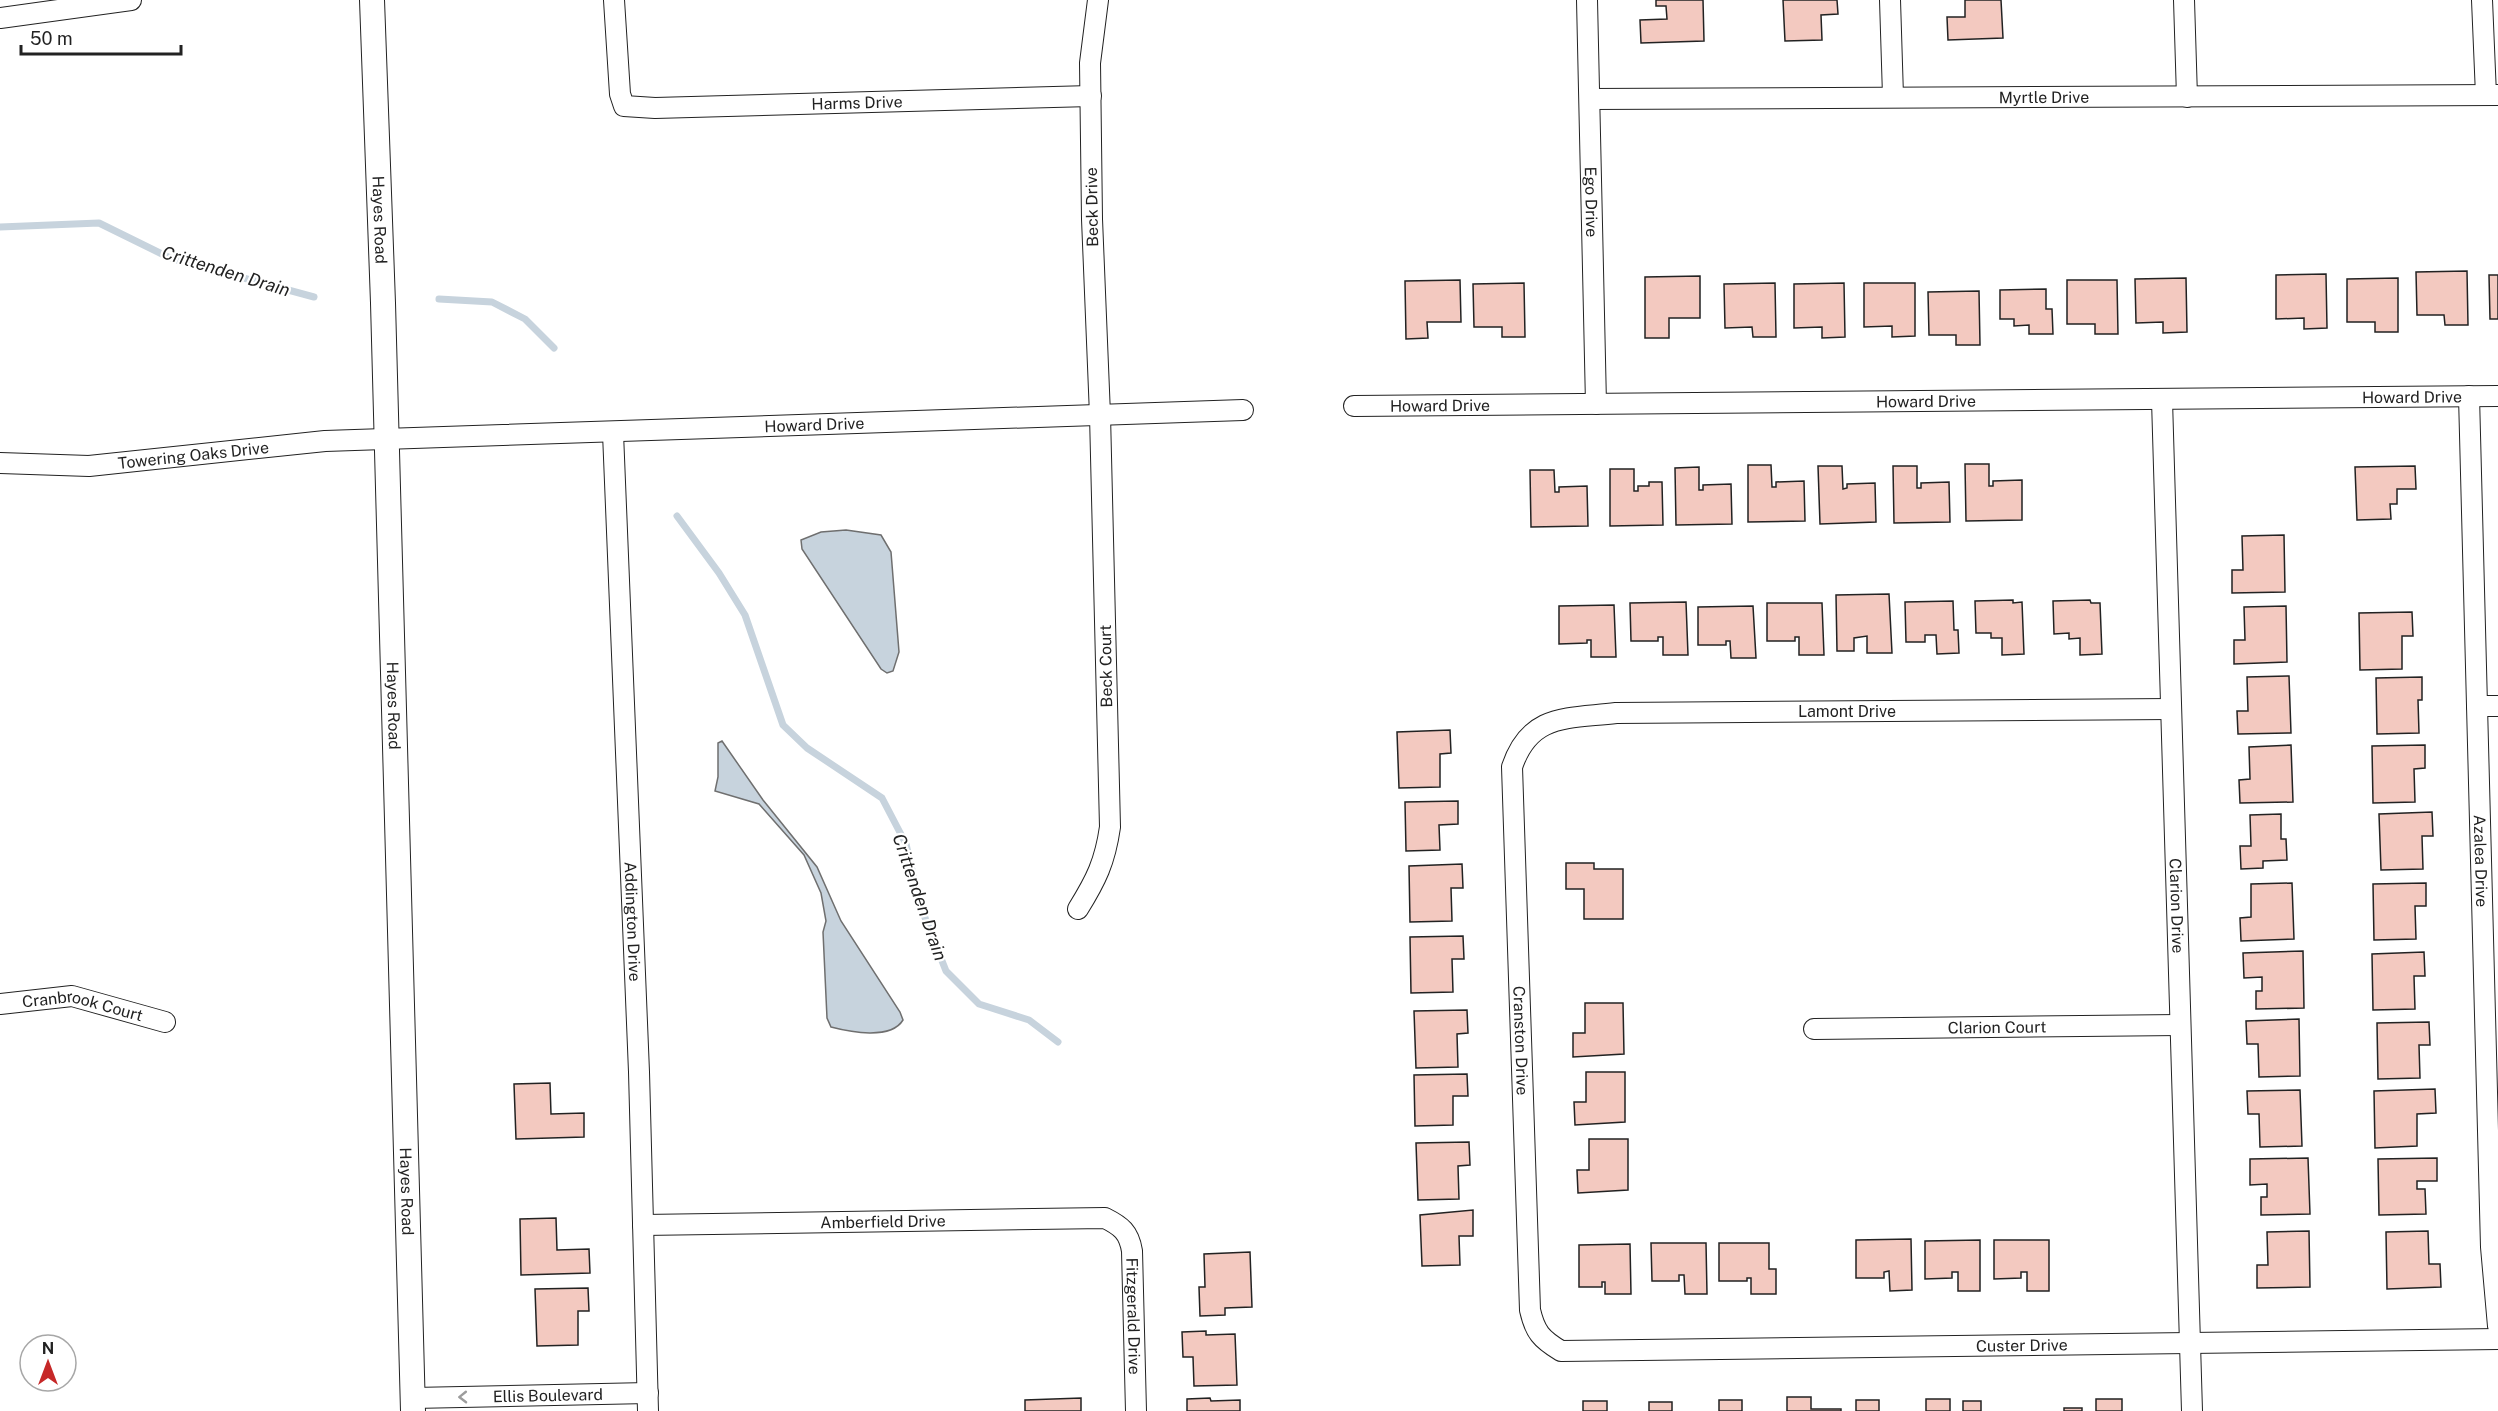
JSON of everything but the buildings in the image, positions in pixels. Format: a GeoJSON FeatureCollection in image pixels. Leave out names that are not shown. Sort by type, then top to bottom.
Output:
{"type":"FeatureCollection","features":[{"type":"Feature","properties":{"kind":"street","name":"Hayes Road"},"geometry":{"type":"LineString","coordinates":[[372,0],[413,1404]]}},
{"type":"Feature","properties":{"kind":"street","name":"Harms Drive"},"geometry":{"type":"LineString","coordinates":[[614,0],[620,94],[624,106],[656,108],[1090,96]]}},
{"type":"Feature","properties":{"kind":"street","name":"Beck Drive"},"geometry":{"type":"LineString","coordinates":[[1098,0],[1090,63],[1090,96],[1100,415]]}},
{"type":"Feature","properties":{"kind":"street","name":"Ego Drive"},"geometry":{"type":"LineString","coordinates":[[1587,0],[1596,404]]}},
{"type":"Feature","properties":{"kind":"street"},"geometry":{"type":"LineString","coordinates":[[1890,0],[1893,96]]}},
{"type":"Feature","properties":{"kind":"street"},"geometry":{"type":"LineString","coordinates":[[2184,0],[2187,97]]}},
{"type":"Feature","properties":{"kind":"street"},"geometry":{"type":"LineString","coordinates":[[2482,0],[2492,95]]}},
{"type":"Feature","properties":{"kind":"street"},"geometry":{"type":"LineString","coordinates":[[0,18],[131,1]]}},
{"type":"Feature","properties":{"kind":"street","name":"Myrtle Drive"},"geometry":{"type":"LineString","coordinates":[[1590,99],[2492,95]]}},
{"type":"Feature","properties":{"kind":"street","name":"Azalea Drive"},"geometry":{"type":"LineString","coordinates":[[2469,396],[2477,706],[2492,1006],[2491,1247],[2498,1326]]}},
{"type":"Feature","properties":{"kind":"street","name":"Howard Drive"},"geometry":{"type":"LineString","coordinates":[[1354,406],[2498,396]]}},
{"type":"Feature","properties":{"kind":"street","name":"Clarion Drive"},"geometry":{"type":"LineString","coordinates":[[2162,400],[2192,1411]]}},
{"type":"Feature","properties":{"kind":"street","name":"Howard Drive"},"geometry":{"type":"LineString","coordinates":[[386,440],[1243,410]]}},
{"type":"Feature","properties":{"kind":"street","name":"Beck Court"},"geometry":{"type":"LineString","coordinates":[[1078,909],[1098,876],[1106,853],[1110,827],[1100,415]]}},
{"type":"Feature","properties":{"kind":"street","name":"Addington Drive"},"geometry":{"type":"LineString","coordinates":[[613,433],[648,1402]]}},
{"type":"Feature","properties":{"kind":"street","name":"Towering Oaks Drive"},"geometry":{"type":"LineString","coordinates":[[0,463],[89,466],[325,441],[386,440]]}},
{"type":"Feature","properties":{"kind":"street"},"geometry":{"type":"LineString","coordinates":[[2477,706],[2498,706]]}},
{"type":"Feature","properties":{"kind":"street","name":"Lamont Drive"},"geometry":{"type":"LineString","coordinates":[[1528,735],[1544,723],[1617,713],[2171,709]]}},
{"type":"Feature","properties":{"kind":"street","name":"Cranston Drive"},"geometry":{"type":"LineString","coordinates":[[1528,735],[1518,748],[1512,767],[1528,1275],[1530,1310],[1535,1329],[1549,1344]]}},
{"type":"Feature","properties":{"kind":"street","name":"Cranbrook Court"},"geometry":{"type":"LineString","coordinates":[[0,1004],[72,996],[165,1022]]}},
{"type":"Feature","properties":{"kind":"street","name":"Clarion Court"},"geometry":{"type":"LineString","coordinates":[[1814,1029],[2180,1025]]}},
{"type":"Feature","properties":{"kind":"street","name":"Amberfield Drive"},"geometry":{"type":"LineString","coordinates":[[643,1225],[1089,1216],[1105,1218],[1120,1225]]}},
{"type":"Feature","properties":{"kind":"street","name":"Fitzgerald Drive"},"geometry":{"type":"LineString","coordinates":[[1120,1225],[1130,1237],[1132,1251],[1136,1411]]}},
{"type":"Feature","properties":{"kind":"street","name":"Custer Drive"},"geometry":{"type":"LineString","coordinates":[[1549,1344],[1561,1351],[2498,1339]]}},
{"type":"Feature","properties":{"kind":"street","name":"Ellis Boulevard"},"geometry":{"type":"LineString","coordinates":[[413,1404],[648,1402]]}},
{"type":"Feature","properties":{"kind":"shaded area"},"geometry":{"type":"Polygon","coordinates":[[[846,530],[881,535],[891,552],[899,652],[893,671],[887,673],[881,669],[802,549],[801,540],[821,532],[846,530]]]}},
{"type":"Feature","properties":{"kind":"shaded area"},"geometry":{"type":"Polygon","coordinates":[[[722,741],[763,800],[817,867],[841,921],[900,1012],[903,1020],[897,1026],[889,1030],[870,1033],[831,1027],[827,1018],[823,932],[826,921],[821,893],[804,855],[759,804],[715,791],[718,777],[718,743],[722,741]]]}},
{"type":"Feature","properties":{"kind":"waterway","name":"Crittenden Drain"},"geometry":{"type":"LineString","coordinates":[[0,227],[99,223],[170,258],[314,297]]}},
{"type":"Feature","properties":{"kind":"waterway","name":"Crittenden Drain"},"geometry":{"type":"LineString","coordinates":[[439,299],[492,302],[525,319],[554,348]]}},
{"type":"Feature","properties":{"kind":"waterway","name":"Crittenden Drain"},"geometry":{"type":"LineString","coordinates":[[677,516],[719,573],[745,615],[783,725],[807,748],[882,798],[906,844],[920,905],[946,971],[979,1004],[1029,1020],[1058,1042]]}}]}
